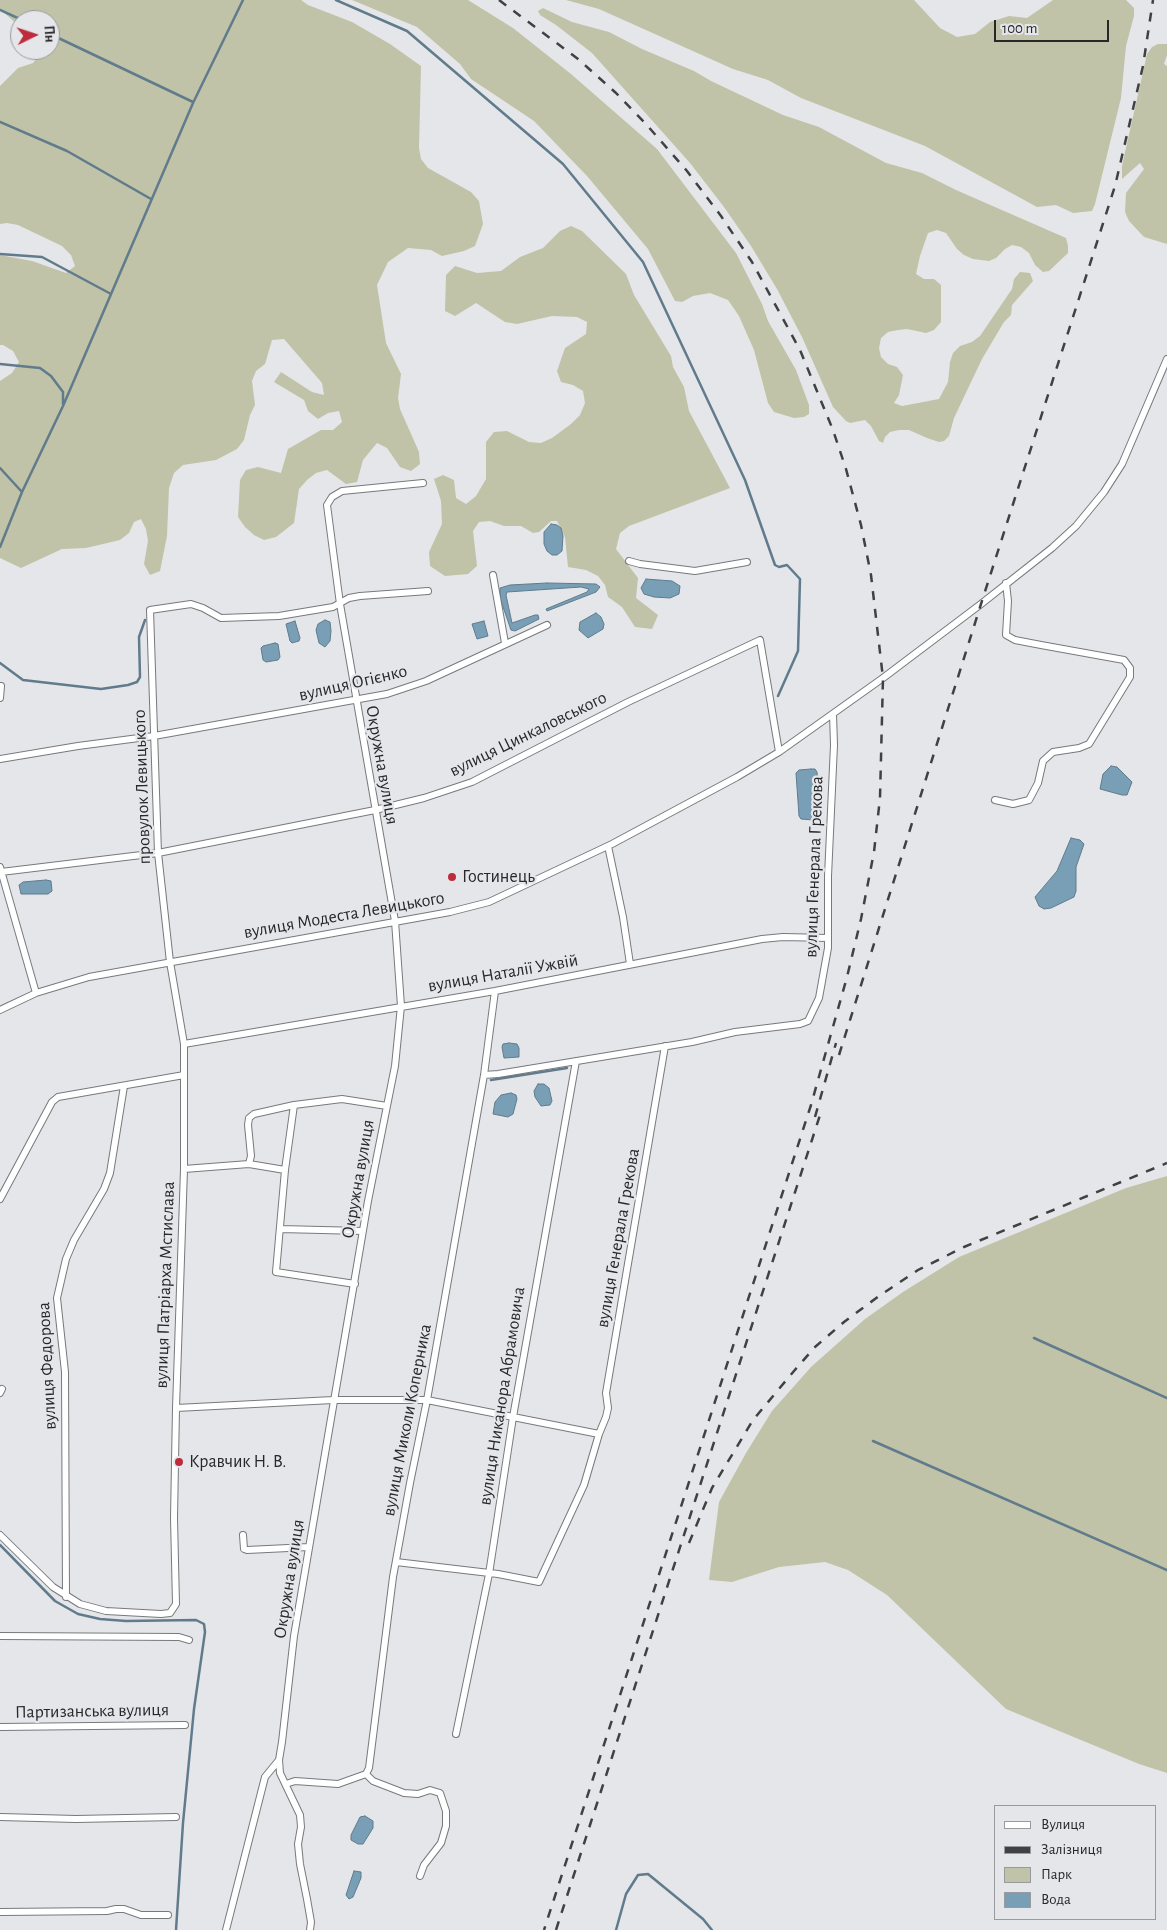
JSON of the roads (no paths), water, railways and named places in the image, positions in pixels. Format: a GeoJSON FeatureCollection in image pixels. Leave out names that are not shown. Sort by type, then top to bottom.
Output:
{"type":"FeatureCollection","features":[{"type":"Feature","properties":{"kind":"street"},"geometry":{"type":"LineString","coordinates":[[996,800],[1013,804],[1029,800],[1038,783],[1043,761],[1053,752],[1079,748],[1089,744],[1130,677],[1130,668],[1124,660],[1015,640],[1006,635],[1008,601],[1006,583],[1052,548],[1076,526],[1104,492],[1122,464],[1167,359]]}},
{"type":"Feature","properties":{"kind":"street","name":"Окружна вулиця"},"geometry":{"type":"LineString","coordinates":[[310,1930],[311,1922],[298,1844],[301,1827],[300,1815],[280,1772],[279,1760],[294,1636],[333,1400],[395,1066],[401,1006],[395,921],[340,604],[327,518],[327,505],[332,496],[342,491],[423,483]]}},
{"type":"Feature","properties":{"kind":"street"},"geometry":{"type":"LineString","coordinates":[[629,561],[695,571],[747,562]]}},
{"type":"Feature","properties":{"kind":"street"},"geometry":{"type":"LineString","coordinates":[[493,575],[506,643]]}},
{"type":"Feature","properties":{"kind":"street","name":"вулиця Модеста Левицького"},"geometry":{"type":"LineString","coordinates":[[0,1010],[36,994],[89,977],[450,912],[489,902],[608,846],[779,752],[833,714],[1006,583]]}},
{"type":"Feature","properties":{"kind":"street"},"geometry":{"type":"LineString","coordinates":[[340,604],[349,598],[360,596],[428,590]]}},
{"type":"Feature","properties":{"kind":"street","name":"провулок Левицького"},"geometry":{"type":"LineString","coordinates":[[170,962],[158,853],[150,610],[192,604],[221,618],[240,618],[279,616],[333,607],[340,604]]}},
{"type":"Feature","properties":{"kind":"street","name":"вулиця Огієнко"},"geometry":{"type":"LineString","coordinates":[[0,759],[69,747],[154,736],[387,694],[426,681],[547,625]]}},
{"type":"Feature","properties":{"kind":"street","name":"вулиця Цинкаловського"},"geometry":{"type":"LineString","coordinates":[[1,869],[158,853],[375,810],[424,798],[472,782],[628,702],[760,640],[779,752]]}},
{"type":"Feature","properties":{"kind":"street"},"geometry":{"type":"LineString","coordinates":[[0,698],[1,686]]}},
{"type":"Feature","properties":{"kind":"street","name":"вулиця Генерала Грекова"},"geometry":{"type":"LineString","coordinates":[[484,1075],[665,1046],[735,1032],[790,1026],[808,1021],[819,998],[828,948],[830,919],[828,876],[834,745],[833,714]]}},
{"type":"Feature","properties":{"kind":"street"},"geometry":{"type":"LineString","coordinates":[[608,846],[623,917],[630,964]]}},
{"type":"Feature","properties":{"kind":"street"},"geometry":{"type":"LineString","coordinates":[[1,869],[36,994]]}},
{"type":"Feature","properties":{"kind":"street","name":"вулиця Наталії Ужвій"},"geometry":{"type":"LineString","coordinates":[[184,1044],[495,991],[762,939],[783,937],[828,938]]}},
{"type":"Feature","properties":{"kind":"street","name":"вулиця Патріарха Мстислава"},"geometry":{"type":"LineString","coordinates":[[66,1597],[80,1604],[106,1611],[161,1614],[170,1613],[174,1610],[176,1604],[174,1518],[184,1169],[184,1044],[170,962]]}},
{"type":"Feature","properties":{"kind":"street","name":"вулиця Миколи Коперника"},"geometry":{"type":"LineString","coordinates":[[366,1774],[371,1759],[396,1562],[427,1400],[484,1075],[495,991]]}},
{"type":"Feature","properties":{"kind":"street","name":"вулиця Генерала Грекова"},"geometry":{"type":"LineString","coordinates":[[489,1574],[539,1582],[584,1484],[608,1408],[606,1393],[665,1046]]}},
{"type":"Feature","properties":{"kind":"street","name":"вулиця Никанора Абрамовича"},"geometry":{"type":"LineString","coordinates":[[456,1734],[489,1574],[513,1417],[576,1061]]}},
{"type":"Feature","properties":{"kind":"street"},"geometry":{"type":"LineString","coordinates":[[0,1199],[52,1102],[58,1097],[184,1076]]}},
{"type":"Feature","properties":{"kind":"street","name":"вулиця Федорова"},"geometry":{"type":"LineString","coordinates":[[66,1597],[66,1372],[57,1298],[59,1281],[68,1253],[104,1188],[110,1173],[124,1086]]}},
{"type":"Feature","properties":{"kind":"street"},"geometry":{"type":"LineString","coordinates":[[248,1164],[251,1156],[248,1125],[249,1118],[254,1114],[294,1105],[342,1099],[387,1106]]}},
{"type":"Feature","properties":{"kind":"street"},"geometry":{"type":"LineString","coordinates":[[294,1105],[285,1170],[276,1272],[355,1284]]}},
{"type":"Feature","properties":{"kind":"street"},"geometry":{"type":"LineString","coordinates":[[184,1169],[248,1164],[285,1170]]}},
{"type":"Feature","properties":{"kind":"street"},"geometry":{"type":"LineString","coordinates":[[280,1229],[363,1231]]}},
{"type":"Feature","properties":{"kind":"street"},"geometry":{"type":"LineString","coordinates":[[176,1408],[333,1400],[427,1400],[599,1434]]}},
{"type":"Feature","properties":{"kind":"street"},"geometry":{"type":"LineString","coordinates":[[0,1535],[53,1587],[66,1597]]}},
{"type":"Feature","properties":{"kind":"street"},"geometry":{"type":"LineString","coordinates":[[243,1535],[244,1548],[247,1550],[309,1547]]}},
{"type":"Feature","properties":{"kind":"street"},"geometry":{"type":"LineString","coordinates":[[396,1562],[489,1574]]}},
{"type":"Feature","properties":{"kind":"street"},"geometry":{"type":"LineString","coordinates":[[0,1636],[179,1637],[189,1640]]}},
{"type":"Feature","properties":{"kind":"street","name":"Партизанська вулиця"},"geometry":{"type":"LineString","coordinates":[[0,1727],[185,1725]]}},
{"type":"Feature","properties":{"kind":"street","name":"Окружна вулиця"},"geometry":{"type":"LineString","coordinates":[[226,1930],[265,1777],[279,1760]]}},
{"type":"Feature","properties":{"kind":"street"},"geometry":{"type":"LineString","coordinates":[[286,1784],[295,1781],[338,1784],[366,1774],[373,1781],[404,1792],[418,1794],[430,1790],[440,1793],[446,1811],[446,1826],[441,1843],[434,1855],[424,1865],[420,1876]]}},
{"type":"Feature","properties":{"kind":"street"},"geometry":{"type":"LineString","coordinates":[[0,1817],[76,1819],[176,1817]]}},
{"type":"Feature","properties":{"kind":"street"},"geometry":{"type":"LineString","coordinates":[[0,1912],[107,1911],[124,1909],[141,1915],[168,1915]]}},
{"type":"Feature","properties":{"kind":"water"},"geometry":{"type":"Polygon","coordinates":[[[551,524],[561,528],[563,536],[562,551],[557,555],[552,555],[547,551],[544,544],[544,532],[551,524]]]}},
{"type":"Feature","properties":{"kind":"water"},"geometry":{"type":"Polygon","coordinates":[[[646,579],[672,581],[680,586],[679,594],[670,598],[644,594],[641,588],[646,579]]]}},
{"type":"Feature","properties":{"kind":"water"},"geometry":{"type":"Polygon","coordinates":[[[547,583],[596,584],[600,587],[596,592],[547,611],[546,609],[587,592],[589,589],[581,587],[507,592],[512,623],[535,615],[538,615],[539,619],[515,631],[511,630],[500,598],[500,588],[510,585],[547,583]]]}},
{"type":"Feature","properties":{"kind":"water"},"geometry":{"type":"Polygon","coordinates":[[[596,613],[601,617],[604,624],[603,629],[588,638],[579,630],[580,622],[596,613]]]}},
{"type":"Feature","properties":{"kind":"water"},"geometry":{"type":"Polygon","coordinates":[[[325,620],[330,622],[331,631],[330,641],[325,647],[319,643],[316,630],[318,624],[325,620]]]}},
{"type":"Feature","properties":{"kind":"water"},"geometry":{"type":"Polygon","coordinates":[[[295,621],[300,638],[299,641],[292,643],[286,624],[295,621]]]}},
{"type":"Feature","properties":{"kind":"water"},"geometry":{"type":"Polygon","coordinates":[[[484,621],[488,636],[477,639],[472,624],[484,621]]]}},
{"type":"Feature","properties":{"kind":"water"},"geometry":{"type":"Polygon","coordinates":[[[275,643],[278,644],[280,657],[278,660],[266,662],[263,660],[261,648],[275,643]]]}},
{"type":"Feature","properties":{"kind":"water"},"geometry":{"type":"Polygon","coordinates":[[[1111,766],[1117,767],[1132,782],[1127,795],[1100,789],[1103,774],[1111,766]]]}},
{"type":"Feature","properties":{"kind":"water"},"geometry":{"type":"Polygon","coordinates":[[[815,769],[817,772],[820,813],[813,820],[801,819],[799,816],[796,773],[799,770],[815,769]]]}},
{"type":"Feature","properties":{"kind":"water"},"geometry":{"type":"Polygon","coordinates":[[[1071,838],[1080,840],[1084,844],[1076,867],[1076,891],[1074,897],[1051,908],[1044,909],[1039,906],[1035,897],[1057,871],[1071,838]]]}},
{"type":"Feature","properties":{"kind":"water"},"geometry":{"type":"Polygon","coordinates":[[[51,881],[52,891],[48,894],[21,894],[19,885],[23,882],[51,881]]]}},
{"type":"Feature","properties":{"kind":"water"},"geometry":{"type":"Polygon","coordinates":[[[503,1044],[517,1044],[519,1057],[504,1058],[503,1044]]]}},
{"type":"Feature","properties":{"kind":"water"},"geometry":{"type":"Polygon","coordinates":[[[538,1084],[544,1084],[549,1088],[552,1101],[550,1105],[541,1106],[535,1097],[534,1091],[538,1084]]]}},
{"type":"Feature","properties":{"kind":"water"},"geometry":{"type":"Polygon","coordinates":[[[511,1093],[516,1095],[517,1099],[513,1114],[508,1117],[493,1114],[495,1102],[501,1095],[511,1093]]]}},
{"type":"Feature","properties":{"kind":"water"},"geometry":{"type":"Polygon","coordinates":[[[365,1816],[373,1821],[373,1828],[363,1844],[358,1844],[351,1840],[351,1835],[360,1817],[365,1816]]]}},
{"type":"Feature","properties":{"kind":"water"},"geometry":{"type":"Polygon","coordinates":[[[354,1871],[361,1872],[361,1878],[353,1897],[349,1899],[346,1895],[354,1871]]]}},
{"type":"Feature","properties":{"kind":"waterway"},"geometry":{"type":"LineString","coordinates":[[0,547],[22,492],[63,406],[193,103],[243,0]]}},
{"type":"Feature","properties":{"kind":"waterway"},"geometry":{"type":"LineString","coordinates":[[336,0],[407,31],[563,164],[643,262],[745,480],[775,565],[779,567],[787,565],[800,579],[798,651],[778,696]]}},
{"type":"Feature","properties":{"kind":"waterway"},"geometry":{"type":"LineString","coordinates":[[0,10],[10,15]]}},
{"type":"Feature","properties":{"kind":"waterway"},"geometry":{"type":"LineString","coordinates":[[60,39],[193,102]]}},
{"type":"Feature","properties":{"kind":"waterway"},"geometry":{"type":"LineString","coordinates":[[0,122],[67,151],[151,199]]}},
{"type":"Feature","properties":{"kind":"waterway"},"geometry":{"type":"LineString","coordinates":[[0,254],[42,257],[111,294]]}},
{"type":"Feature","properties":{"kind":"waterway"},"geometry":{"type":"LineString","coordinates":[[0,364],[40,368],[51,376],[63,392],[63,404]]}},
{"type":"Feature","properties":{"kind":"waterway"},"geometry":{"type":"LineString","coordinates":[[0,468],[22,492]]}},
{"type":"Feature","properties":{"kind":"waterway"},"geometry":{"type":"LineString","coordinates":[[0,663],[23,680],[101,689],[128,685],[137,682],[140,677],[139,637],[145,620]]}},
{"type":"Feature","properties":{"kind":"waterway"},"geometry":{"type":"LineString","coordinates":[[491,1080],[567,1068]]}},
{"type":"Feature","properties":{"kind":"waterway"},"geometry":{"type":"LineString","coordinates":[[1034,1338],[1167,1398]]}},
{"type":"Feature","properties":{"kind":"waterway"},"geometry":{"type":"LineString","coordinates":[[873,1441],[1167,1570]]}},
{"type":"Feature","properties":{"kind":"waterway"},"geometry":{"type":"LineString","coordinates":[[0,1545],[55,1601],[78,1614],[100,1619],[126,1621],[196,1620],[204,1624],[205,1632],[194,1709],[183,1823],[176,1930]]}},
{"type":"Feature","properties":{"kind":"waterway"},"geometry":{"type":"LineString","coordinates":[[616,1930],[626,1894],[638,1875],[648,1874],[703,1919],[712,1930]]}},
{"type":"Feature","properties":{"kind":"railway"},"geometry":{"type":"LineString","coordinates":[[499,0],[578,59],[616,93],[646,124],[687,171],[721,216],[752,262],[800,350],[833,430],[846,469],[861,525],[871,575],[883,678],[880,798],[874,852],[847,977],[811,1105],[544,1930]]}},
{"type":"Feature","properties":{"kind":"railway"},"geometry":{"type":"LineString","coordinates":[[839,1055],[1115,186],[1143,66],[1153,0]]}},
{"type":"Feature","properties":{"kind":"railway"},"geometry":{"type":"LineString","coordinates":[[815,1117],[836,1043]]}},
{"type":"Feature","properties":{"kind":"railway"},"geometry":{"type":"LineString","coordinates":[[556,1930],[821,1112]]}},
{"type":"Feature","properties":{"kind":"railway"},"geometry":{"type":"LineString","coordinates":[[689,1543],[712,1488],[753,1420],[815,1347],[844,1322],[918,1270],[964,1247],[1167,1163]]}},
{"type":"Feature","properties":{"kind":"place","name":"Гостинець"},"geometry":{"type":"Point","coordinates":[452,877]}},
{"type":"Feature","properties":{"kind":"place","name":"Кравчик Н. В."},"geometry":{"type":"Point","coordinates":[179,1462]}}]}
